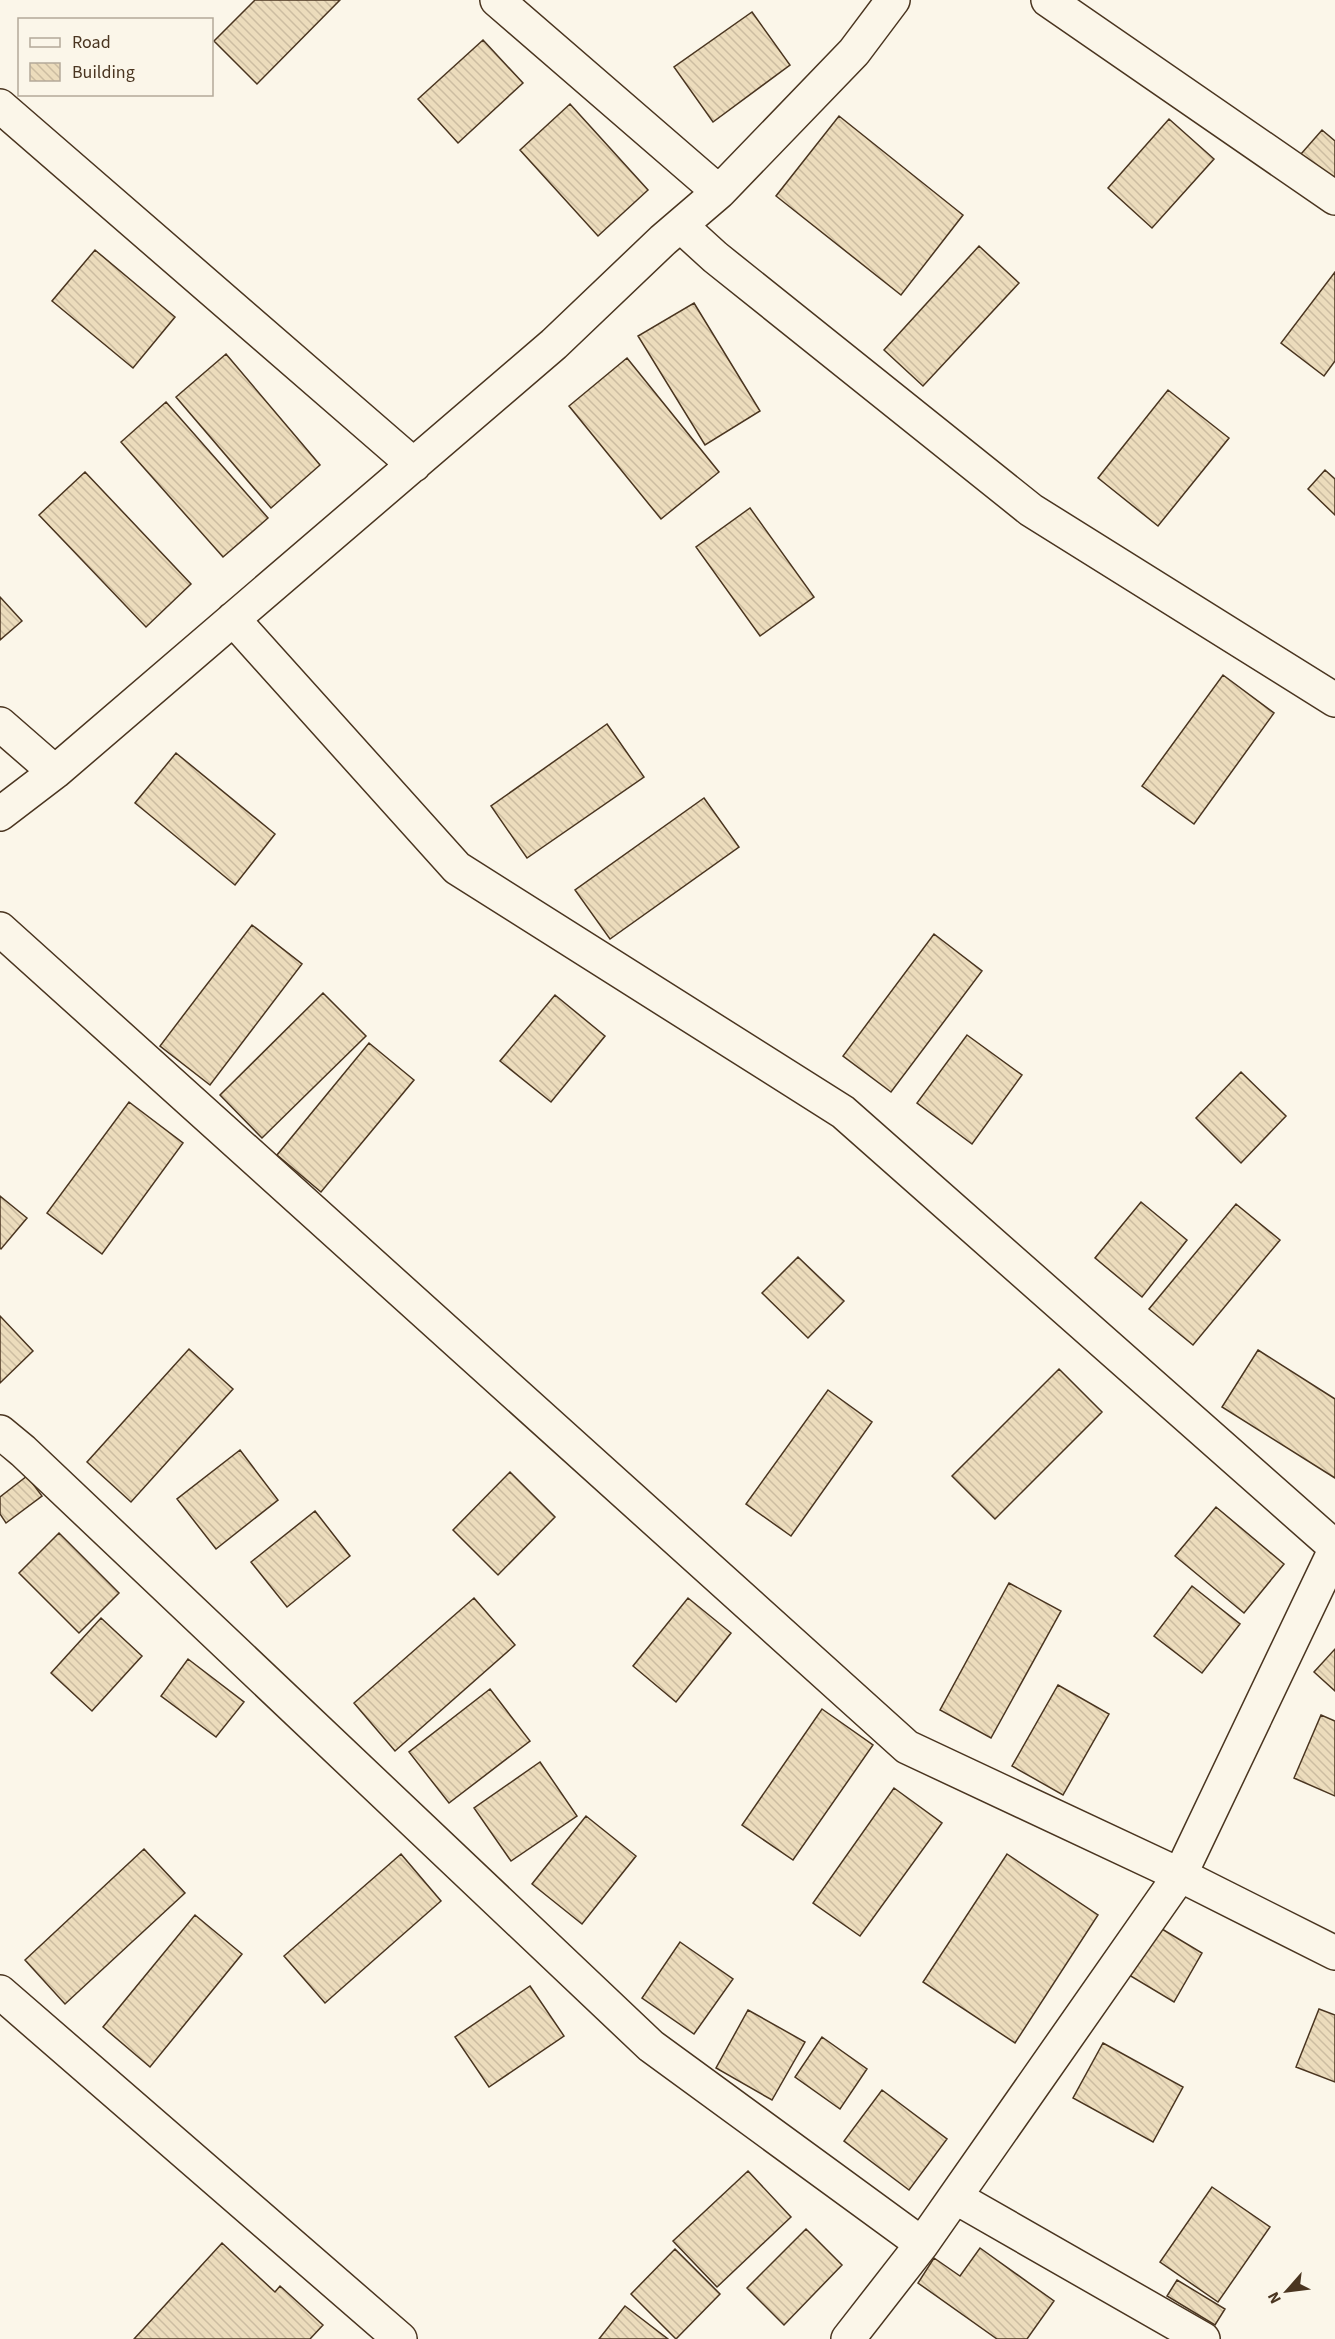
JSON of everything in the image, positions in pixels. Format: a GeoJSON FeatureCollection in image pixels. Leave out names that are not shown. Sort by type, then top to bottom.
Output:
{"type":"FeatureCollection","features":[{"type":"Feature","properties":{"kind":"street"},"geometry":{"type":"LineString","coordinates":[[497,0],[719,192]]}},
{"type":"Feature","properties":{"kind":"street"},"geometry":{"type":"LineString","coordinates":[[0,814],[55,772],[554,344],[663,240],[719,192],[854,52],[893,0]]}},
{"type":"Feature","properties":{"kind":"street"},"geometry":{"type":"LineString","coordinates":[[1048,0],[1335,198]]}},
{"type":"Feature","properties":{"kind":"street"},"geometry":{"type":"LineString","coordinates":[[0,106],[414,465]]}},
{"type":"Feature","properties":{"kind":"street"},"geometry":{"type":"LineString","coordinates":[[681,226],[715,257],[1031,510],[1335,700]]}},
{"type":"Feature","properties":{"kind":"street"},"geometry":{"type":"LineString","coordinates":[[233,620],[457,868],[843,1112],[1335,1548],[1179,1875],[956,2197],[848,2339]]}},
{"type":"Feature","properties":{"kind":"street"},"geometry":{"type":"LineString","coordinates":[[0,724],[55,772]]}},
{"type":"Feature","properties":{"kind":"street"},"geometry":{"type":"LineString","coordinates":[[0,929],[907,1747],[1179,1875],[1335,1953]]}},
{"type":"Feature","properties":{"kind":"street"},"geometry":{"type":"LineString","coordinates":[[0,1432],[651,2046],[922,2244]]}},
{"type":"Feature","properties":{"kind":"street"},"geometry":{"type":"LineString","coordinates":[[0,1992],[400,2339]]}},
{"type":"Feature","properties":{"kind":"street"},"geometry":{"type":"LineString","coordinates":[[956,2197],[1203,2339]]}},
{"type":"Feature","properties":{"kind":"building"},"geometry":{"type":"Polygon","coordinates":[[[255,0],[340,0],[257,84],[214,41],[255,0]]]}},
{"type":"Feature","properties":{"kind":"building"},"geometry":{"type":"Polygon","coordinates":[[[752,12],[790,65],[713,122],[674,67],[752,12]]]}},
{"type":"Feature","properties":{"kind":"building"},"geometry":{"type":"Polygon","coordinates":[[[483,40],[523,83],[458,143],[418,99],[483,40]]]}},
{"type":"Feature","properties":{"kind":"building"},"geometry":{"type":"Polygon","coordinates":[[[570,104],[648,190],[598,236],[520,150],[570,104]]]}},
{"type":"Feature","properties":{"kind":"building"},"geometry":{"type":"Polygon","coordinates":[[[839,116],[963,215],[901,295],[776,196],[839,116]]]}},
{"type":"Feature","properties":{"kind":"building"},"geometry":{"type":"Polygon","coordinates":[[[1169,119],[1214,159],[1152,228],[1108,188],[1169,119]]]}},
{"type":"Feature","properties":{"kind":"building"},"geometry":{"type":"Polygon","coordinates":[[[1322,130],[1335,141],[1335,181],[1294,162],[1322,130]]]}},
{"type":"Feature","properties":{"kind":"building"},"geometry":{"type":"Polygon","coordinates":[[[979,246],[1019,283],[923,386],[884,350],[979,246]]]}},
{"type":"Feature","properties":{"kind":"building"},"geometry":{"type":"Polygon","coordinates":[[[95,250],[175,317],[133,368],[52,301],[95,250]]]}},
{"type":"Feature","properties":{"kind":"building"},"geometry":{"type":"Polygon","coordinates":[[[1335,272],[1335,361],[1324,376],[1281,343],[1335,272]]]}},
{"type":"Feature","properties":{"kind":"building"},"geometry":{"type":"Polygon","coordinates":[[[694,303],[760,411],[705,445],[638,336],[694,303]]]}},
{"type":"Feature","properties":{"kind":"building"},"geometry":{"type":"Polygon","coordinates":[[[226,354],[320,465],[271,508],[176,397],[226,354]]]}},
{"type":"Feature","properties":{"kind":"building"},"geometry":{"type":"Polygon","coordinates":[[[627,358],[719,472],[661,519],[569,406],[627,358]]]}},
{"type":"Feature","properties":{"kind":"building"},"geometry":{"type":"Polygon","coordinates":[[[1168,390],[1229,438],[1158,526],[1098,478],[1168,390]]]}},
{"type":"Feature","properties":{"kind":"building"},"geometry":{"type":"Polygon","coordinates":[[[166,402],[268,518],[223,557],[121,442],[166,402]]]}},
{"type":"Feature","properties":{"kind":"building"},"geometry":{"type":"Polygon","coordinates":[[[1325,470],[1335,479],[1335,515],[1308,489],[1325,470]]]}},
{"type":"Feature","properties":{"kind":"building"},"geometry":{"type":"Polygon","coordinates":[[[85,472],[191,584],[146,627],[39,515],[85,472]]]}},
{"type":"Feature","properties":{"kind":"building"},"geometry":{"type":"Polygon","coordinates":[[[750,508],[814,597],[760,636],[696,547],[750,508]]]}},
{"type":"Feature","properties":{"kind":"building"},"geometry":{"type":"Polygon","coordinates":[[[0,597],[22,621],[0,640],[0,597]]]}},
{"type":"Feature","properties":{"kind":"building"},"geometry":{"type":"Polygon","coordinates":[[[1223,675],[1274,713],[1194,824],[1142,786],[1223,675]]]}},
{"type":"Feature","properties":{"kind":"building"},"geometry":{"type":"Polygon","coordinates":[[[607,724],[644,777],[527,858],[491,806],[607,724]]]}},
{"type":"Feature","properties":{"kind":"building"},"geometry":{"type":"Polygon","coordinates":[[[176,753],[275,834],[235,885],[135,803],[176,753]]]}},
{"type":"Feature","properties":{"kind":"building"},"geometry":{"type":"Polygon","coordinates":[[[704,798],[739,847],[610,939],[575,890],[704,798]]]}},
{"type":"Feature","properties":{"kind":"building"},"geometry":{"type":"Polygon","coordinates":[[[252,925],[302,964],[210,1085],[160,1046],[252,925]]]}},
{"type":"Feature","properties":{"kind":"building"},"geometry":{"type":"Polygon","coordinates":[[[934,934],[982,971],[891,1092],[843,1056],[934,934]]]}},
{"type":"Feature","properties":{"kind":"building"},"geometry":{"type":"Polygon","coordinates":[[[323,993],[366,1036],[262,1138],[220,1095],[323,993]]]}},
{"type":"Feature","properties":{"kind":"building"},"geometry":{"type":"Polygon","coordinates":[[[555,995],[605,1036],[551,1102],[500,1061],[555,995]]]}},
{"type":"Feature","properties":{"kind":"building"},"geometry":{"type":"Polygon","coordinates":[[[967,1035],[1022,1075],[972,1144],[917,1103],[967,1035]]]}},
{"type":"Feature","properties":{"kind":"building"},"geometry":{"type":"Polygon","coordinates":[[[369,1043],[414,1080],[321,1192],[277,1155],[369,1043]]]}},
{"type":"Feature","properties":{"kind":"building"},"geometry":{"type":"Polygon","coordinates":[[[1241,1072],[1286,1116],[1241,1163],[1196,1118],[1241,1072]]]}},
{"type":"Feature","properties":{"kind":"building"},"geometry":{"type":"Polygon","coordinates":[[[129,1102],[183,1143],[102,1254],[47,1213],[129,1102]]]}},
{"type":"Feature","properties":{"kind":"building"},"geometry":{"type":"Polygon","coordinates":[[[0,1196],[27,1218],[1,1249],[0,1248],[0,1196]]]}},
{"type":"Feature","properties":{"kind":"building"},"geometry":{"type":"Polygon","coordinates":[[[1141,1202],[1187,1240],[1142,1297],[1095,1258],[1141,1202]]]}},
{"type":"Feature","properties":{"kind":"building"},"geometry":{"type":"Polygon","coordinates":[[[1236,1204],[1280,1240],[1193,1345],[1149,1309],[1236,1204]]]}},
{"type":"Feature","properties":{"kind":"building"},"geometry":{"type":"Polygon","coordinates":[[[798,1257],[844,1301],[808,1338],[762,1293],[798,1257]]]}},
{"type":"Feature","properties":{"kind":"building"},"geometry":{"type":"Polygon","coordinates":[[[0,1316],[33,1351],[0,1383],[0,1316]]]}},
{"type":"Feature","properties":{"kind":"building"},"geometry":{"type":"Polygon","coordinates":[[[189,1349],[233,1389],[131,1502],[87,1462],[189,1349]]]}},
{"type":"Feature","properties":{"kind":"building"},"geometry":{"type":"Polygon","coordinates":[[[1258,1350],[1335,1399],[1335,1478],[1222,1407],[1258,1350]]]}},
{"type":"Feature","properties":{"kind":"building"},"geometry":{"type":"Polygon","coordinates":[[[1059,1369],[1102,1412],[995,1519],[952,1476],[1059,1369]]]}},
{"type":"Feature","properties":{"kind":"building"},"geometry":{"type":"Polygon","coordinates":[[[828,1390],[872,1422],[791,1536],[746,1504],[828,1390]]]}},
{"type":"Feature","properties":{"kind":"building"},"geometry":{"type":"Polygon","coordinates":[[[240,1450],[278,1500],[216,1549],[177,1499],[240,1450]]]}},
{"type":"Feature","properties":{"kind":"building"},"geometry":{"type":"Polygon","coordinates":[[[510,1472],[555,1517],[498,1575],[453,1530],[510,1472]]]}},
{"type":"Feature","properties":{"kind":"building"},"geometry":{"type":"Polygon","coordinates":[[[27,1476],[42,1496],[6,1523],[0,1514],[0,1497],[27,1476]]]}},
{"type":"Feature","properties":{"kind":"building"},"geometry":{"type":"Polygon","coordinates":[[[1216,1507],[1284,1564],[1244,1613],[1175,1556],[1216,1507]]]}},
{"type":"Feature","properties":{"kind":"building"},"geometry":{"type":"Polygon","coordinates":[[[315,1511],[350,1556],[287,1607],[251,1562],[315,1511]]]}},
{"type":"Feature","properties":{"kind":"building"},"geometry":{"type":"Polygon","coordinates":[[[59,1533],[119,1593],[79,1633],[19,1573],[59,1533]]]}},
{"type":"Feature","properties":{"kind":"building"},"geometry":{"type":"Polygon","coordinates":[[[1009,1583],[1061,1611],[991,1738],[940,1710],[1009,1583]]]}},
{"type":"Feature","properties":{"kind":"building"},"geometry":{"type":"Polygon","coordinates":[[[1192,1586],[1240,1624],[1202,1673],[1154,1636],[1192,1586]]]}},
{"type":"Feature","properties":{"kind":"building"},"geometry":{"type":"Polygon","coordinates":[[[474,1598],[515,1645],[395,1751],[354,1703],[474,1598]]]}},
{"type":"Feature","properties":{"kind":"building"},"geometry":{"type":"Polygon","coordinates":[[[688,1598],[731,1633],[676,1702],[633,1666],[688,1598]]]}},
{"type":"Feature","properties":{"kind":"building"},"geometry":{"type":"Polygon","coordinates":[[[101,1618],[142,1656],[92,1711],[51,1673],[101,1618]]]}},
{"type":"Feature","properties":{"kind":"building"},"geometry":{"type":"Polygon","coordinates":[[[1335,1649],[1335,1691],[1314,1672],[1335,1649]]]}},
{"type":"Feature","properties":{"kind":"building"},"geometry":{"type":"Polygon","coordinates":[[[188,1659],[244,1702],[216,1737],[161,1696],[188,1659]]]}},
{"type":"Feature","properties":{"kind":"building"},"geometry":{"type":"Polygon","coordinates":[[[1058,1685],[1109,1714],[1063,1795],[1012,1766],[1058,1685]]]}},
{"type":"Feature","properties":{"kind":"building"},"geometry":{"type":"Polygon","coordinates":[[[490,1689],[530,1741],[449,1803],[409,1752],[490,1689]]]}},
{"type":"Feature","properties":{"kind":"building"},"geometry":{"type":"Polygon","coordinates":[[[822,1709],[873,1745],[793,1860],[742,1825],[822,1709]]]}},
{"type":"Feature","properties":{"kind":"building"},"geometry":{"type":"Polygon","coordinates":[[[1321,1715],[1335,1721],[1335,1796],[1294,1778],[1321,1715]]]}},
{"type":"Feature","properties":{"kind":"building"},"geometry":{"type":"Polygon","coordinates":[[[540,1762],[577,1816],[511,1861],[474,1808],[540,1762]]]}},
{"type":"Feature","properties":{"kind":"building"},"geometry":{"type":"Polygon","coordinates":[[[894,1788],[942,1823],[860,1936],[813,1903],[894,1788]]]}},
{"type":"Feature","properties":{"kind":"building"},"geometry":{"type":"Polygon","coordinates":[[[586,1816],[636,1856],[582,1924],[532,1884],[586,1816]]]}},
{"type":"Feature","properties":{"kind":"building"},"geometry":{"type":"Polygon","coordinates":[[[144,1849],[185,1893],[65,2004],[25,1960],[144,1849]]]}},
{"type":"Feature","properties":{"kind":"building"},"geometry":{"type":"Polygon","coordinates":[[[401,1854],[441,1901],[325,2003],[284,1956],[401,1854]]]}},
{"type":"Feature","properties":{"kind":"building"},"geometry":{"type":"Polygon","coordinates":[[[1007,1854],[1098,1915],[1015,2043],[923,1982],[1007,1854]]]}},
{"type":"Feature","properties":{"kind":"building"},"geometry":{"type":"Polygon","coordinates":[[[195,1915],[242,1954],[150,2067],[103,2027],[195,1915]]]}},
{"type":"Feature","properties":{"kind":"building"},"geometry":{"type":"Polygon","coordinates":[[[1157,1926],[1202,1953],[1174,2002],[1129,1975],[1157,1926]]]}},
{"type":"Feature","properties":{"kind":"building"},"geometry":{"type":"Polygon","coordinates":[[[680,1942],[733,1979],[694,2034],[642,1998],[680,1942]]]}},
{"type":"Feature","properties":{"kind":"building"},"geometry":{"type":"Polygon","coordinates":[[[530,1986],[564,2036],[489,2087],[455,2037],[530,1986]]]}},
{"type":"Feature","properties":{"kind":"building"},"geometry":{"type":"Polygon","coordinates":[[[1319,2009],[1335,2015],[1335,2082],[1296,2067],[1319,2009]]]}},
{"type":"Feature","properties":{"kind":"building"},"geometry":{"type":"Polygon","coordinates":[[[748,2010],[805,2042],[772,2100],[716,2068],[748,2010]]]}},
{"type":"Feature","properties":{"kind":"building"},"geometry":{"type":"Polygon","coordinates":[[[822,2037],[867,2069],[840,2109],[795,2077],[822,2037]]]}},
{"type":"Feature","properties":{"kind":"building"},"geometry":{"type":"Polygon","coordinates":[[[1103,2043],[1183,2087],[1153,2142],[1073,2098],[1103,2043]]]}},
{"type":"Feature","properties":{"kind":"building"},"geometry":{"type":"Polygon","coordinates":[[[882,2090],[947,2139],[909,2190],[844,2141],[882,2090]]]}},
{"type":"Feature","properties":{"kind":"building"},"geometry":{"type":"Polygon","coordinates":[[[748,2171],[791,2217],[717,2287],[673,2241],[748,2171]]]}},
{"type":"Feature","properties":{"kind":"building"},"geometry":{"type":"Polygon","coordinates":[[[1212,2187],[1270,2227],[1218,2302],[1160,2262],[1212,2187]]]}},
{"type":"Feature","properties":{"kind":"building"},"geometry":{"type":"Polygon","coordinates":[[[806,2229],[842,2265],[784,2325],[747,2288],[806,2229]]]}},
{"type":"Feature","properties":{"kind":"building"},"geometry":{"type":"Polygon","coordinates":[[[222,2243],[275,2292],[280,2286],[323,2325],[310,2339],[134,2339],[222,2243]]]}},
{"type":"Feature","properties":{"kind":"building"},"geometry":{"type":"Polygon","coordinates":[[[980,2248],[1054,2301],[1027,2339],[997,2339],[918,2283],[934,2258],[960,2276],[980,2248]]]}},
{"type":"Feature","properties":{"kind":"building"},"geometry":{"type":"Polygon","coordinates":[[[675,2249],[720,2294],[676,2339],[631,2294],[675,2249]]]}},
{"type":"Feature","properties":{"kind":"building"},"geometry":{"type":"Polygon","coordinates":[[[1177,2280],[1225,2309],[1215,2325],[1167,2296],[1177,2280]]]}},
{"type":"Feature","properties":{"kind":"building"},"geometry":{"type":"Polygon","coordinates":[[[625,2306],[668,2339],[599,2339],[625,2306]]]}}]}
